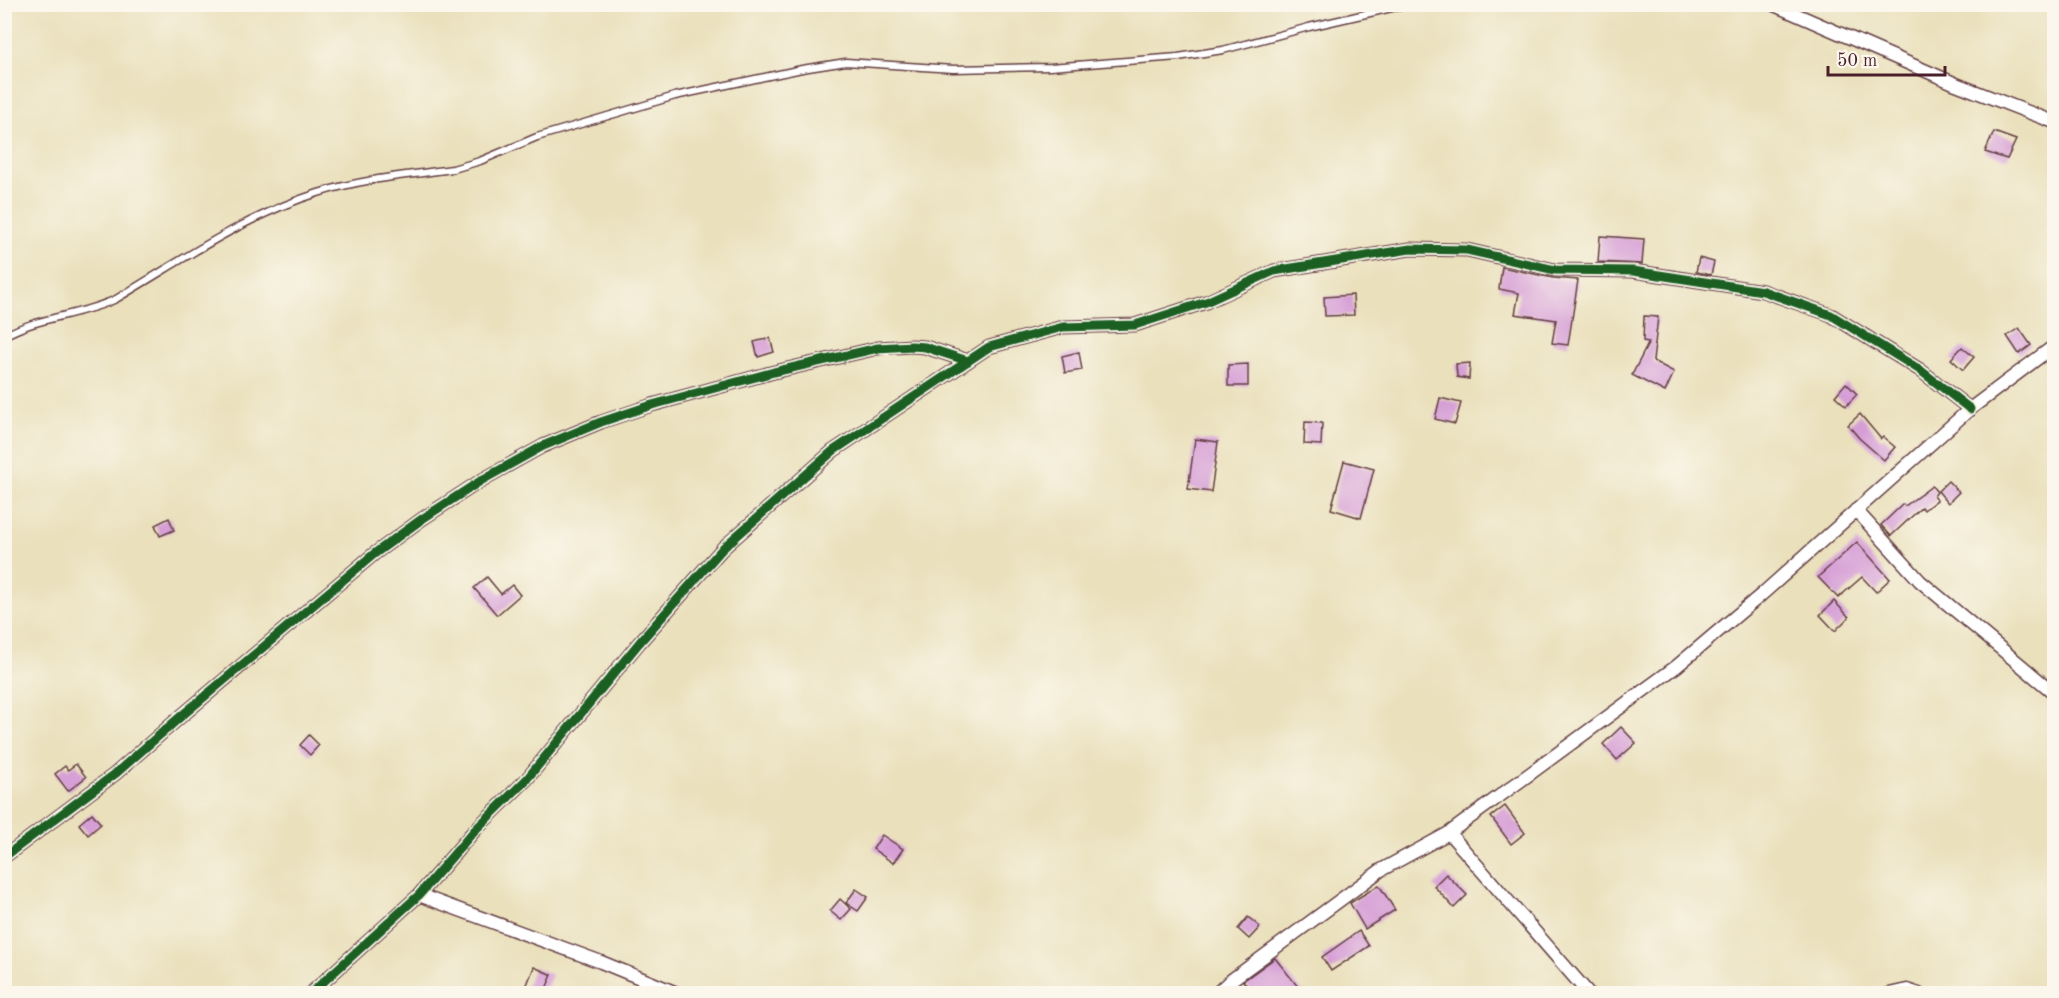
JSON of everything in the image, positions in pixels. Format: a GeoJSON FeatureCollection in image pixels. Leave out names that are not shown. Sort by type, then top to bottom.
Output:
{"type":"FeatureCollection","features":[{"type":"Feature","properties":{"kind":"street"},"geometry":{"type":"LineString","coordinates":[[1772,4],[1956,84],[2055,122]]}},
{"type":"Feature","properties":{"kind":"street"},"geometry":{"type":"LineString","coordinates":[[310,993],[419,894],[474,831],[526,780],[639,643],[723,548],[833,451],[989,347],[1063,327],[1135,325],[1206,302],[1274,271],[1410,249],[1467,250],[1555,270],[1633,271],[1763,291],[1831,315],[1920,370],[1970,409]]}},
{"type":"Feature","properties":{"kind":"street"},"geometry":{"type":"LineString","coordinates":[[1216,993],[1381,870],[1449,833],[1677,666],[1761,595],[1970,409],[2055,346]]}},
{"type":"Feature","properties":{"kind":"street"},"geometry":{"type":"LineString","coordinates":[[4,857],[115,774],[374,555],[422,519],[482,480],[543,446],[601,422],[652,405],[774,372],[878,348],[925,347],[968,361]]}},
{"type":"Feature","properties":{"kind":"street"},"geometry":{"type":"LineString","coordinates":[[1856,510],[1920,581],[2055,693]]}},
{"type":"Feature","properties":{"kind":"street"},"geometry":{"type":"LineString","coordinates":[[1449,833],[1588,993]]}},
{"type":"Feature","properties":{"kind":"street"},"geometry":{"type":"LineString","coordinates":[[419,894],[679,993]]}},
{"type":"Feature","properties":{"kind":"street"},"geometry":{"type":"LineString","coordinates":[[1889,993],[1907,990],[1919,993]]}},
{"type":"Feature","properties":{"kind":"lane"},"geometry":{"type":"LineString","coordinates":[[4,336],[38,321],[86,311],[109,303],[230,230],[295,201],[366,180],[453,169],[537,137],[716,86],[846,62],[953,69],[1071,66],[1118,60],[1178,57],[1223,50],[1319,24],[1409,4]]}},
{"type":"Feature","properties":{"kind":"lane"},"geometry":{"type":"LineString","coordinates":[[1228,993],[1230,981]]}},
{"type":"Feature","properties":{"kind":"building"},"geometry":{"type":"Polygon","coordinates":[[[1994,132],[2016,140],[2007,159],[1985,152],[1994,132]]]}},
{"type":"Feature","properties":{"kind":"building"},"geometry":{"type":"Polygon","coordinates":[[[1600,236],[1644,239],[1642,264],[1598,262],[1600,236]]]}},
{"type":"Feature","properties":{"kind":"building"},"geometry":{"type":"Polygon","coordinates":[[[1699,258],[1714,262],[1711,275],[1696,272],[1699,258]]]}},
{"type":"Feature","properties":{"kind":"building"},"geometry":{"type":"Polygon","coordinates":[[[1502,267],[1553,278],[1578,280],[1568,345],[1552,343],[1556,320],[1515,314],[1519,293],[1499,289],[1502,267]]]}},
{"type":"Feature","properties":{"kind":"building"},"geometry":{"type":"Polygon","coordinates":[[[1353,295],[1354,315],[1325,316],[1324,297],[1353,295]]]}},
{"type":"Feature","properties":{"kind":"building"},"geometry":{"type":"Polygon","coordinates":[[[1644,316],[1658,317],[1653,361],[1674,372],[1665,392],[1632,375],[1649,342],[1643,341],[1644,316]]]}},
{"type":"Feature","properties":{"kind":"building"},"geometry":{"type":"Polygon","coordinates":[[[2019,328],[2031,345],[2019,354],[2007,336],[2019,328]]]}},
{"type":"Feature","properties":{"kind":"building"},"geometry":{"type":"Polygon","coordinates":[[[770,338],[774,352],[758,357],[754,342],[770,338]]]}},
{"type":"Feature","properties":{"kind":"building"},"geometry":{"type":"Polygon","coordinates":[[[1962,347],[1974,357],[1963,370],[1951,359],[1962,347]]]}},
{"type":"Feature","properties":{"kind":"building"},"geometry":{"type":"Polygon","coordinates":[[[1079,352],[1082,370],[1065,373],[1062,356],[1079,352]]]}},
{"type":"Feature","properties":{"kind":"building"},"geometry":{"type":"Polygon","coordinates":[[[1470,363],[1469,379],[1457,377],[1456,364],[1470,363]]]}},
{"type":"Feature","properties":{"kind":"building"},"geometry":{"type":"Polygon","coordinates":[[[1248,364],[1248,386],[1228,386],[1228,365],[1248,364]]]}},
{"type":"Feature","properties":{"kind":"building"},"geometry":{"type":"Polygon","coordinates":[[[1846,383],[1857,394],[1846,406],[1835,396],[1846,383]]]}},
{"type":"Feature","properties":{"kind":"building"},"geometry":{"type":"Polygon","coordinates":[[[1440,398],[1461,403],[1455,424],[1435,419],[1440,398]]]}},
{"type":"Feature","properties":{"kind":"building"},"geometry":{"type":"Polygon","coordinates":[[[1860,414],[1881,439],[1883,437],[1895,447],[1884,460],[1848,425],[1860,414]]]}},
{"type":"Feature","properties":{"kind":"building"},"geometry":{"type":"Polygon","coordinates":[[[1305,422],[1322,423],[1321,445],[1304,444],[1305,422]]]}},
{"type":"Feature","properties":{"kind":"building"},"geometry":{"type":"Polygon","coordinates":[[[1195,439],[1218,442],[1211,492],[1188,489],[1195,439]]]}},
{"type":"Feature","properties":{"kind":"building"},"geometry":{"type":"Polygon","coordinates":[[[1344,461],[1374,469],[1361,518],[1331,509],[1344,461]]]}},
{"type":"Feature","properties":{"kind":"building"},"geometry":{"type":"Polygon","coordinates":[[[1948,481],[1959,492],[1948,503],[1938,491],[1948,481]]]}},
{"type":"Feature","properties":{"kind":"building"},"geometry":{"type":"Polygon","coordinates":[[[1932,486],[1937,492],[1934,496],[1937,500],[1924,510],[1922,507],[1891,536],[1881,525],[1903,504],[1905,506],[1932,486]]]}},
{"type":"Feature","properties":{"kind":"building"},"geometry":{"type":"Polygon","coordinates":[[[169,518],[174,530],[160,536],[155,525],[169,518]]]}},
{"type":"Feature","properties":{"kind":"building"},"geometry":{"type":"Polygon","coordinates":[[[1857,542],[1890,579],[1876,592],[1862,577],[1838,598],[1818,577],[1857,542]]]}},
{"type":"Feature","properties":{"kind":"building"},"geometry":{"type":"Polygon","coordinates":[[[487,577],[501,594],[512,585],[520,595],[497,615],[474,588],[487,577]]]}},
{"type":"Feature","properties":{"kind":"building"},"geometry":{"type":"Polygon","coordinates":[[[1834,601],[1849,617],[1835,631],[1820,615],[1834,601]]]}},
{"type":"Feature","properties":{"kind":"building"},"geometry":{"type":"Polygon","coordinates":[[[1621,727],[1636,743],[1617,760],[1603,744],[1621,727]]]}},
{"type":"Feature","properties":{"kind":"building"},"geometry":{"type":"Polygon","coordinates":[[[309,735],[319,745],[310,755],[300,745],[309,735]]]}},
{"type":"Feature","properties":{"kind":"building"},"geometry":{"type":"Polygon","coordinates":[[[76,764],[86,777],[68,791],[55,774],[65,766],[68,770],[76,764]]]}},
{"type":"Feature","properties":{"kind":"building"},"geometry":{"type":"Polygon","coordinates":[[[1505,806],[1525,833],[1511,844],[1491,817],[1505,806]]]}},
{"type":"Feature","properties":{"kind":"building"},"geometry":{"type":"Polygon","coordinates":[[[92,813],[101,824],[88,835],[79,824],[92,813]]]}},
{"type":"Feature","properties":{"kind":"building"},"geometry":{"type":"Polygon","coordinates":[[[882,835],[903,849],[893,863],[873,849],[882,835]]]}},
{"type":"Feature","properties":{"kind":"building"},"geometry":{"type":"Polygon","coordinates":[[[1446,874],[1467,895],[1454,908],[1434,886],[1446,874]]]}},
{"type":"Feature","properties":{"kind":"building"},"geometry":{"type":"Polygon","coordinates":[[[1379,885],[1395,910],[1365,929],[1350,903],[1379,885]]]}},
{"type":"Feature","properties":{"kind":"building"},"geometry":{"type":"Polygon","coordinates":[[[856,889],[868,897],[858,911],[846,903],[856,889]]]}},
{"type":"Feature","properties":{"kind":"building"},"geometry":{"type":"Polygon","coordinates":[[[840,899],[851,909],[841,920],[830,911],[840,899]]]}},
{"type":"Feature","properties":{"kind":"building"},"geometry":{"type":"Polygon","coordinates":[[[1248,917],[1260,927],[1249,939],[1238,929],[1248,917]]]}},
{"type":"Feature","properties":{"kind":"building"},"geometry":{"type":"Polygon","coordinates":[[[1359,931],[1369,946],[1331,971],[1322,957],[1359,931]]]}},
{"type":"Feature","properties":{"kind":"building"},"geometry":{"type":"Polygon","coordinates":[[[1275,958],[1303,993],[1253,993],[1243,981],[1275,958]]]}},
{"type":"Feature","properties":{"kind":"building"},"geometry":{"type":"Polygon","coordinates":[[[534,967],[552,975],[544,993],[526,987],[534,967]]]}},
{"type":"Feature","properties":{"kind":"cycle path"},"geometry":{"type":"LineString","coordinates":[[310,994],[419,895],[474,831],[526,780],[639,643],[723,548],[833,451],[989,347],[1063,327],[1135,325],[1206,302],[1274,271],[1410,249],[1467,250],[1555,270],[1633,271],[1763,291],[1831,315],[1920,370],[1970,409]]}},
{"type":"Feature","properties":{"kind":"cycle path"},"geometry":{"type":"LineString","coordinates":[[4,857],[115,774],[374,554],[482,480],[543,446],[601,422],[652,405],[774,372],[878,348],[925,347],[968,361]]}}]}
